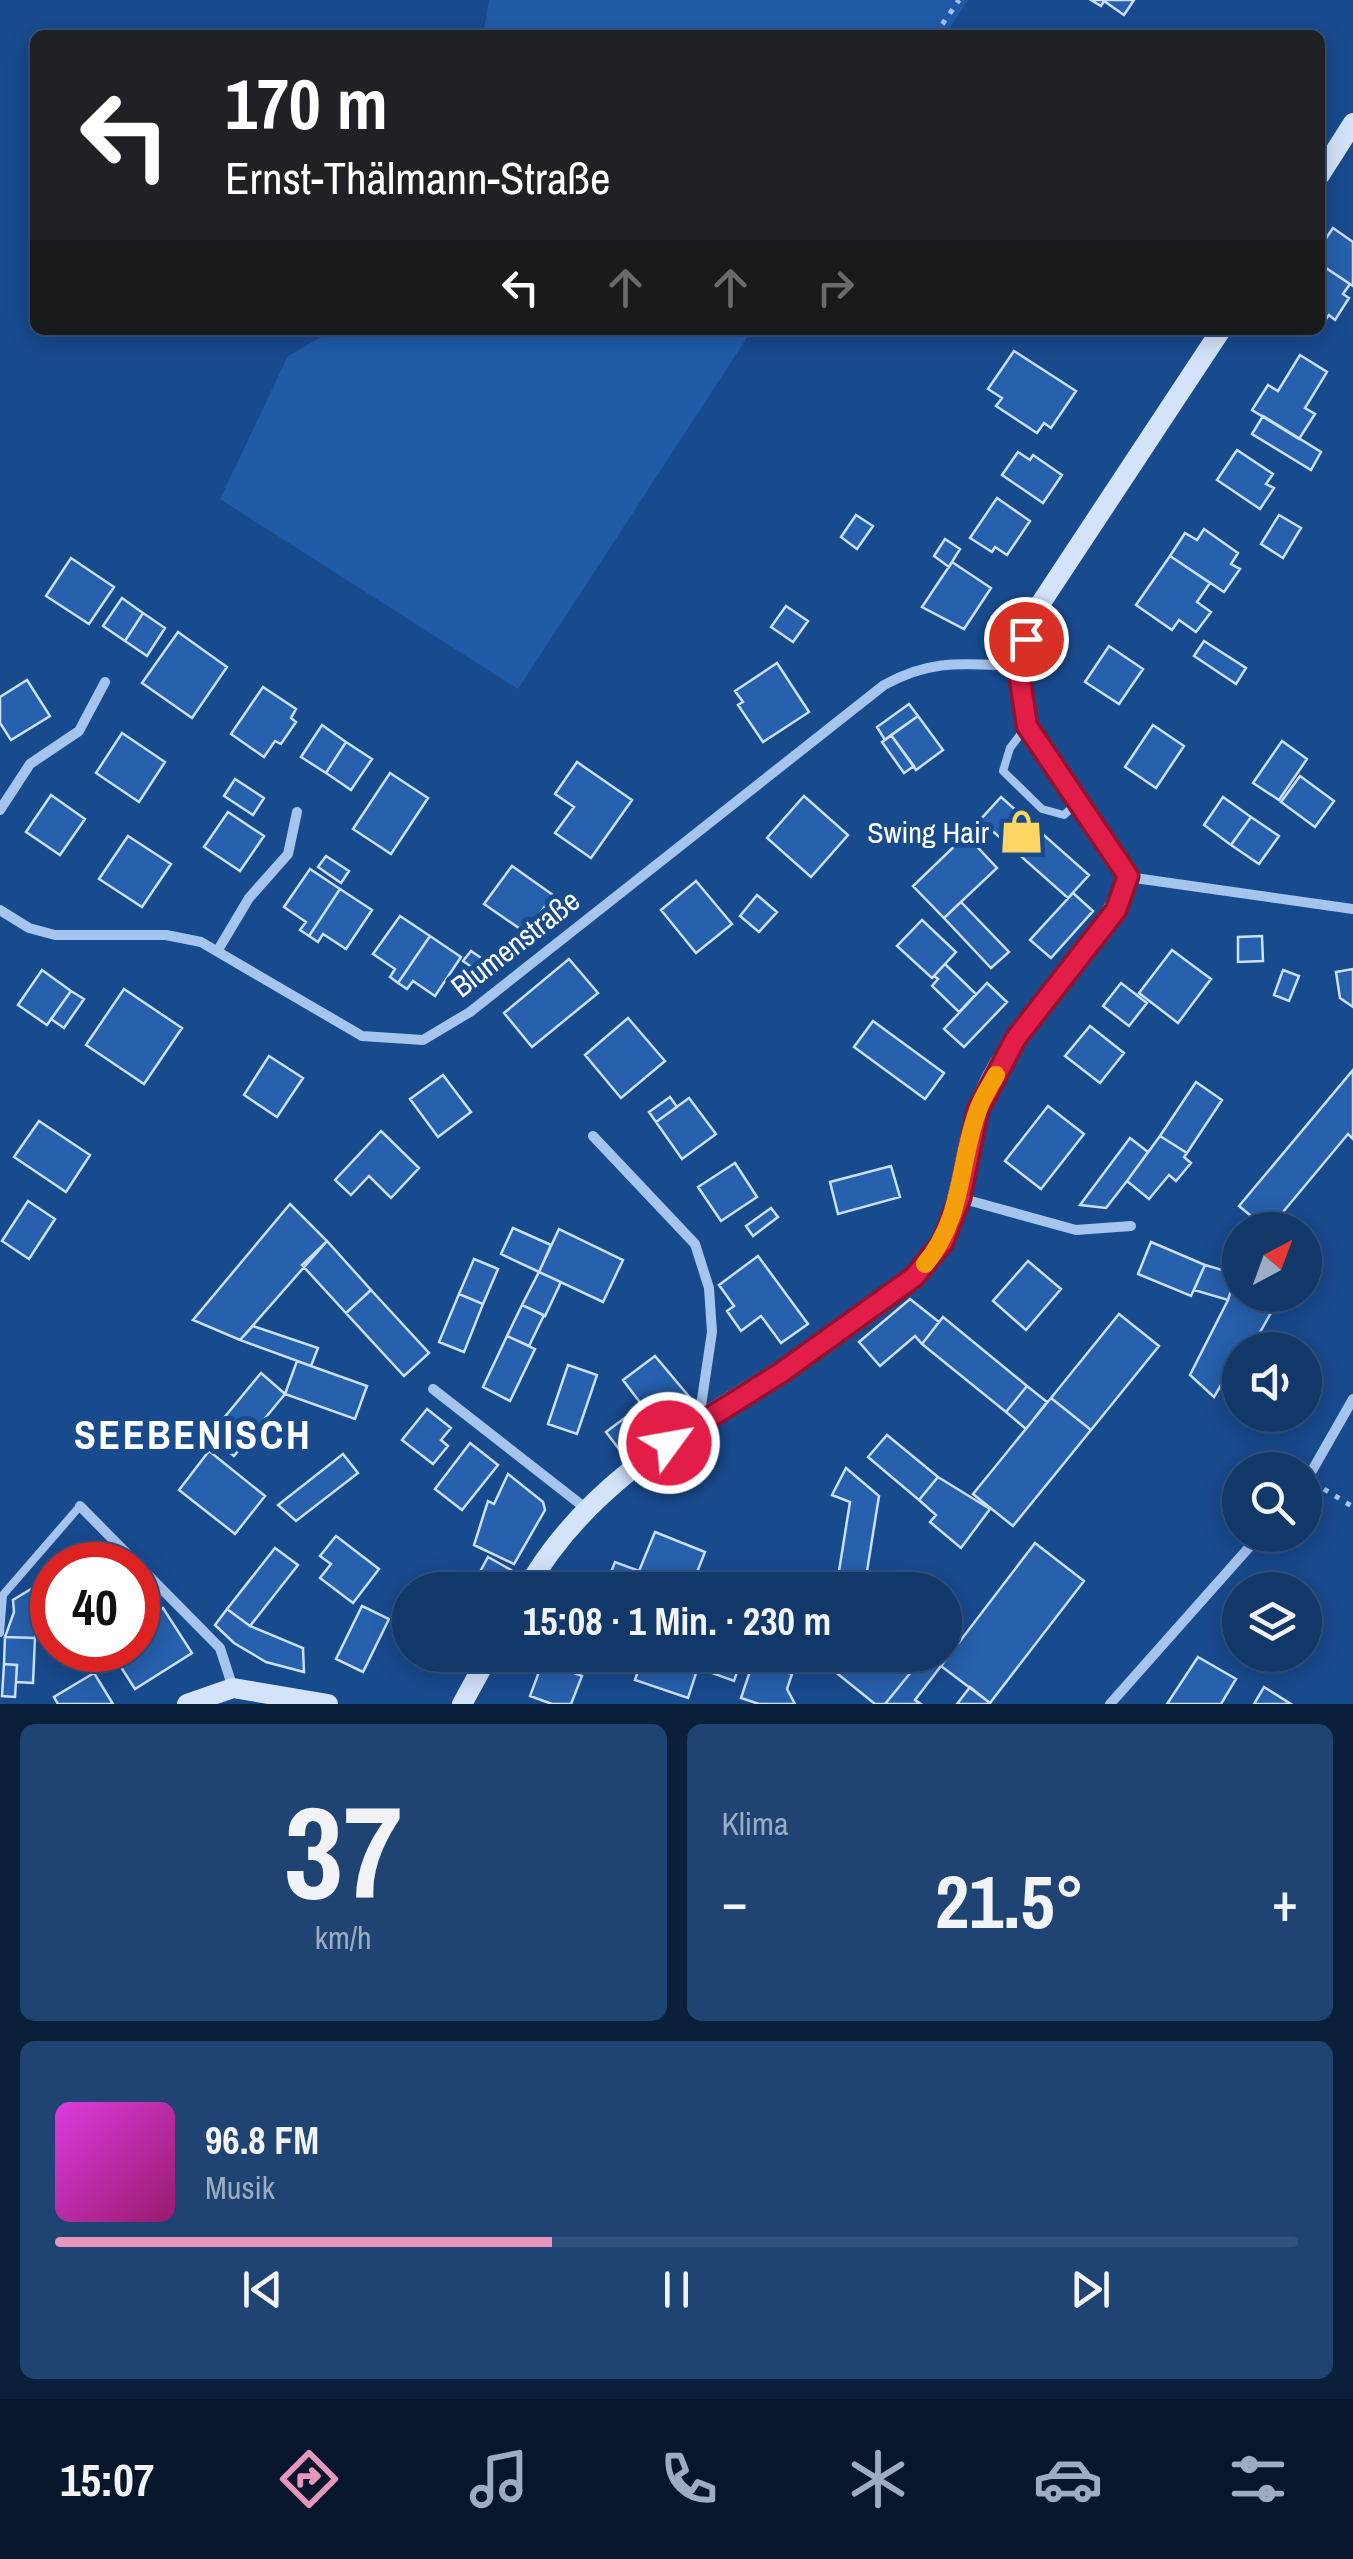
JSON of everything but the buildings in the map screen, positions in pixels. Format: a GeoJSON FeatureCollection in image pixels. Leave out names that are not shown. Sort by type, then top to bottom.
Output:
{"type":"FeatureCollection","features":[{"type":"Feature","properties":{"kind":"street"},"geometry":{"type":"LineString","coordinates":[[1325,167],[1353,123]]}},
{"type":"Feature","properties":{"kind":"street"},"geometry":{"type":"LineString","coordinates":[[1218,335],[1034,612],[1018,666],[1027,726],[1128,876],[1353,909]]}},
{"type":"Feature","properties":{"kind":"street","name":"Blumenstraße"},"geometry":{"type":"LineString","coordinates":[[0,910],[29,928],[55,935],[166,936],[202,942],[299,1003],[362,1036],[422,1040],[470,1012],[884,685],[914,668],[948,663],[1018,666]]}},
{"type":"Feature","properties":{"kind":"street"},"geometry":{"type":"LineString","coordinates":[[0,810],[30,764],[79,731],[105,682]]}},
{"type":"Feature","properties":{"kind":"street"},"geometry":{"type":"LineString","coordinates":[[218,950],[248,898],[288,854],[297,812]]}},
{"type":"Feature","properties":{"kind":"street"},"geometry":{"type":"LineString","coordinates":[[536,1572],[584,1507],[640,1461],[782,1372],[914,1277],[943,1242],[960,1198],[978,1110],[1008,1052],[1116,910],[1128,876]]}},
{"type":"Feature","properties":{"kind":"street"},"geometry":{"type":"LineString","coordinates":[[593,1136],[695,1244],[709,1288],[712,1332],[699,1424]]}},
{"type":"Feature","properties":{"kind":"street"},"geometry":{"type":"LineString","coordinates":[[960,1198],[1076,1230],[1131,1226]]}},
{"type":"Feature","properties":{"kind":"street"},"geometry":{"type":"LineString","coordinates":[[433,1389],[584,1507]]}},
{"type":"Feature","properties":{"kind":"street"},"geometry":{"type":"LineString","coordinates":[[1322,1454],[1353,1399]]}},
{"type":"Feature","properties":{"kind":"street"},"geometry":{"type":"LineString","coordinates":[[80,1506],[220,1648],[233,1688]]}},
{"type":"Feature","properties":{"kind":"street"},"geometry":{"type":"LineString","coordinates":[[1110,1704],[1245,1552]]}},
{"type":"Feature","properties":{"kind":"street"},"geometry":{"type":"LineString","coordinates":[[462,1704],[480,1672]]}},
{"type":"Feature","properties":{"kind":"street"},"geometry":{"type":"LineString","coordinates":[[188,1704],[233,1688],[328,1704]]}},
{"type":"Feature","properties":{"kind":"lane"},"geometry":{"type":"LineString","coordinates":[[1027,726],[1010,748],[1003,771],[1042,809],[1064,815],[1080,801]]}},
{"type":"Feature","properties":{"kind":"lane"},"geometry":{"type":"LineString","coordinates":[[0,1633],[3,1595],[80,1506]]}},
{"type":"Feature","properties":{"kind":"path"},"geometry":{"type":"LineString","coordinates":[[938,30],[959,0]]}},
{"type":"Feature","properties":{"kind":"path"},"geometry":{"type":"LineString","coordinates":[[1322,1489],[1353,1506]]}},
{"type":"Feature","properties":{"kind":"shaded area"},"geometry":{"type":"Polygon","coordinates":[[[489,0],[968,0],[948,30],[484,30],[489,0]]]}},
{"type":"Feature","properties":{"kind":"shaded area"},"geometry":{"type":"Polygon","coordinates":[[[325,335],[749,335],[518,689],[220,499],[288,356],[325,335]]]}},
{"type":"Feature","properties":{"kind":"slow traffic"},"geometry":{"type":"LineString","coordinates":[[925,1264],[943,1242],[952,1220],[978,1110],[996,1075]]}},
{"type":"Feature","properties":{"kind":"place","name":"Swing Hair"},"geometry":{"type":"Point","coordinates":[1022,832]}},
{"type":"Feature","properties":{"kind":"district","name":"SEEBENISCH"},"geometry":{"type":"Point","coordinates":[193,1434]}},
{"type":"Feature","properties":{"kind":"route"},"geometry":{"type":"LineString","coordinates":[[669,1443],[782,1372],[914,1277],[943,1242],[960,1198],[978,1110],[1016,1038],[1116,910],[1128,876],[1027,726],[1020,702],[1018,666],[1026,639]]}}]}
